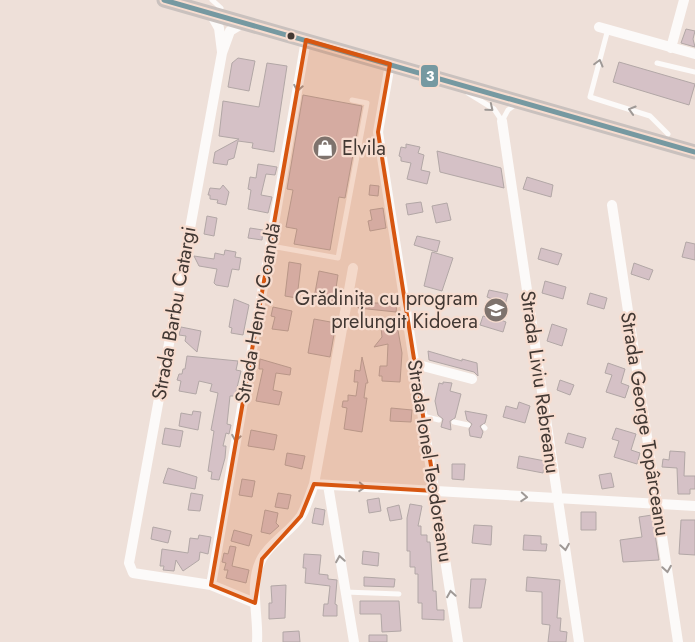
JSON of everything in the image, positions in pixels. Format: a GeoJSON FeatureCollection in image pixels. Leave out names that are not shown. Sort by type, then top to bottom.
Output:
{"type":"FeatureCollection","features":[{"type":"Feature","properties":{"kind":"main road"},"geometry":{"type":"LineString","coordinates":[[164,0],[215,7],[243,23],[695,152]]}},
{"type":"Feature","properties":{"kind":"main road"},"geometry":{"type":"LineString","coordinates":[[195,0],[695,142]]}},
{"type":"Feature","properties":{"kind":"street"},"geometry":{"type":"LineString","coordinates":[[671,48],[684,0]]}},
{"type":"Feature","properties":{"kind":"street","name":"Strada Barbu Catargi"},"geometry":{"type":"LineString","coordinates":[[215,7],[222,53]]}},
{"type":"Feature","properties":{"kind":"street","name":"Strada Barbu Catargi"},"geometry":{"type":"LineString","coordinates":[[210,585],[133,573],[129,563],[222,53],[230,31],[243,23]]}},
{"type":"Feature","properties":{"kind":"street"},"geometry":{"type":"LineString","coordinates":[[603,28],[695,54]]}},
{"type":"Feature","properties":{"kind":"street","name":"Strada Henry Coandă"},"geometry":{"type":"LineString","coordinates":[[210,585],[306,40]]}},
{"type":"Feature","properties":{"kind":"street","name":"Strada Ionel Teodoreanu"},"geometry":{"type":"LineString","coordinates":[[390,64],[378,132],[458,642]]}},
{"type":"Feature","properties":{"kind":"street","name":"Strada Liviu Rebreanu"},"geometry":{"type":"LineString","coordinates":[[502,121],[579,642]]}},
{"type":"Feature","properties":{"kind":"street","name":"Strada George Topârceanu"},"geometry":{"type":"LineString","coordinates":[[612,205],[678,642]]}},
{"type":"Feature","properties":{"kind":"street"},"geometry":{"type":"LineString","coordinates":[[257,642],[258,623],[255,589],[262,558],[301,516],[314,484],[353,268]]}},
{"type":"Feature","properties":{"kind":"street"},"geometry":{"type":"LineString","coordinates":[[415,364],[472,379]]}},
{"type":"Feature","properties":{"kind":"street"},"geometry":{"type":"LineString","coordinates":[[314,484],[695,506]]}},
{"type":"Feature","properties":{"kind":"street"},"geometry":{"type":"LineString","coordinates":[[328,484],[354,642]]}},
{"type":"Feature","properties":{"kind":"street"},"geometry":{"type":"LineString","coordinates":[[210,585],[255,603]]}},
{"type":"Feature","properties":{"kind":"lane"},"geometry":{"type":"LineString","coordinates":[[603,28],[590,97],[650,116],[668,134]]}},
{"type":"Feature","properties":{"kind":"lane"},"geometry":{"type":"LineString","coordinates":[[656,63],[695,72]]}},
{"type":"Feature","properties":{"kind":"lane"},"geometry":{"type":"LineString","coordinates":[[447,80],[494,109],[502,121],[508,110],[519,101]]}},
{"type":"Feature","properties":{"kind":"lane"},"geometry":{"type":"LineString","coordinates":[[270,246],[338,258],[367,102],[352,100]]}},
{"type":"Feature","properties":{"kind":"lane"},"geometry":{"type":"LineString","coordinates":[[423,416],[439,420]]}},
{"type":"Feature","properties":{"kind":"lane"},"geometry":{"type":"LineString","coordinates":[[454,422],[468,425]]}},
{"type":"Feature","properties":{"kind":"lane"},"geometry":{"type":"LineString","coordinates":[[346,592],[398,594]]}},
{"type":"Feature","properties":{"kind":"highlighted area"},"geometry":{"type":"Polygon","coordinates":[[[306,40],[390,64],[378,132],[435,491],[314,484],[301,516],[262,559],[255,603],[211,585],[306,40]]]}},
{"type":"Feature","properties":{"kind":"building"},"geometry":{"type":"Polygon","coordinates":[[[686,29],[695,31],[693,39],[695,47],[681,43],[686,29]]]}},
{"type":"Feature","properties":{"kind":"building"},"geometry":{"type":"Polygon","coordinates":[[[238,58],[255,61],[249,91],[228,87],[232,63],[238,58]]]}},
{"type":"Feature","properties":{"kind":"building"},"geometry":{"type":"Polygon","coordinates":[[[619,62],[695,84],[689,105],[613,82],[619,62]]]}},
{"type":"Feature","properties":{"kind":"building"},"geometry":{"type":"Polygon","coordinates":[[[267,63],[287,66],[274,152],[252,148],[253,143],[238,141],[234,158],[228,160],[227,165],[213,163],[215,152],[239,139],[219,136],[223,101],[259,107],[267,63]]]}},
{"type":"Feature","properties":{"kind":"building","name":"Elvila"},"geometry":{"type":"Polygon","coordinates":[[[303,95],[362,106],[345,198],[339,197],[330,250],[294,244],[297,229],[286,227],[293,190],[287,189],[303,95]]]}},
{"type":"Feature","properties":{"kind":"building"},"geometry":{"type":"Polygon","coordinates":[[[406,144],[420,147],[418,153],[424,155],[421,170],[430,172],[427,184],[407,179],[411,163],[401,161],[399,156],[401,147],[406,148],[406,144]]]}},
{"type":"Feature","properties":{"kind":"building"},"geometry":{"type":"Polygon","coordinates":[[[437,151],[501,168],[504,188],[440,172],[437,151]]]}},
{"type":"Feature","properties":{"kind":"building"},"geometry":{"type":"Polygon","coordinates":[[[258,164],[277,167],[275,175],[266,174],[261,195],[272,197],[268,213],[248,209],[251,190],[248,189],[250,177],[256,178],[258,164]]]}},
{"type":"Feature","properties":{"kind":"building"},"geometry":{"type":"Polygon","coordinates":[[[527,177],[553,185],[551,197],[523,189],[527,177]]]}},
{"type":"Feature","properties":{"kind":"building"},"geometry":{"type":"Polygon","coordinates":[[[223,185],[229,192],[226,205],[217,203],[218,200],[210,199],[210,195],[208,195],[210,188],[220,189],[223,185]]]}},
{"type":"Feature","properties":{"kind":"building"},"geometry":{"type":"Polygon","coordinates":[[[370,185],[379,186],[378,196],[369,195],[370,185]]]}},
{"type":"Feature","properties":{"kind":"building"},"geometry":{"type":"Polygon","coordinates":[[[421,202],[423,212],[408,215],[406,204],[421,202]]]}},
{"type":"Feature","properties":{"kind":"building"},"geometry":{"type":"Polygon","coordinates":[[[447,203],[451,220],[436,223],[432,206],[447,203]]]}},
{"type":"Feature","properties":{"kind":"building"},"geometry":{"type":"Polygon","coordinates":[[[383,208],[386,228],[370,231],[368,221],[372,220],[370,210],[383,208]]]}},
{"type":"Feature","properties":{"kind":"building"},"geometry":{"type":"Polygon","coordinates":[[[207,216],[217,218],[214,236],[204,234],[207,216]]]}},
{"type":"Feature","properties":{"kind":"building"},"geometry":{"type":"Polygon","coordinates":[[[250,228],[263,230],[262,240],[248,238],[250,228]]]}},
{"type":"Feature","properties":{"kind":"building"},"geometry":{"type":"Polygon","coordinates":[[[417,236],[440,241],[437,252],[414,245],[417,236]]]}},
{"type":"Feature","properties":{"kind":"building"},"geometry":{"type":"Polygon","coordinates":[[[686,242],[695,244],[695,260],[682,257],[686,242]]]}},
{"type":"Feature","properties":{"kind":"building"},"geometry":{"type":"Polygon","coordinates":[[[541,248],[562,254],[558,265],[538,259],[541,248]]]}},
{"type":"Feature","properties":{"kind":"building"},"geometry":{"type":"Polygon","coordinates":[[[225,250],[236,252],[235,257],[241,258],[239,270],[232,269],[228,287],[216,285],[214,283],[217,269],[199,266],[194,256],[214,259],[215,253],[224,255],[225,250]]]}},
{"type":"Feature","properties":{"kind":"building"},"geometry":{"type":"Polygon","coordinates":[[[432,252],[453,258],[442,291],[424,286],[432,252]]]}},
{"type":"Feature","properties":{"kind":"building"},"geometry":{"type":"Polygon","coordinates":[[[289,262],[301,264],[297,298],[285,296],[289,262]]]}},
{"type":"Feature","properties":{"kind":"building"},"geometry":{"type":"Polygon","coordinates":[[[634,263],[653,270],[649,280],[631,274],[634,263]]]}},
{"type":"Feature","properties":{"kind":"building"},"geometry":{"type":"Polygon","coordinates":[[[319,271],[338,275],[334,301],[314,298],[319,271]]]}},
{"type":"Feature","properties":{"kind":"building"},"geometry":{"type":"Polygon","coordinates":[[[545,281],[566,287],[563,299],[542,293],[545,281]]]}},
{"type":"Feature","properties":{"kind":"building"},"geometry":{"type":"Polygon","coordinates":[[[489,290],[508,294],[501,320],[506,322],[503,332],[480,325],[483,316],[487,317],[492,299],[487,297],[489,290]]]}},
{"type":"Feature","properties":{"kind":"building"},"geometry":{"type":"Polygon","coordinates":[[[590,293],[607,298],[604,309],[587,304],[590,293]]]}},
{"type":"Feature","properties":{"kind":"building"},"geometry":{"type":"Polygon","coordinates":[[[234,299],[249,305],[243,335],[231,333],[232,328],[229,327],[234,299]]]}},
{"type":"Feature","properties":{"kind":"building"},"geometry":{"type":"Polygon","coordinates":[[[366,299],[371,303],[397,303],[396,312],[358,308],[358,301],[366,301],[366,299]]]}},
{"type":"Feature","properties":{"kind":"building"},"geometry":{"type":"Polygon","coordinates":[[[273,307],[292,311],[288,331],[272,329],[275,317],[271,316],[273,307]]]}},
{"type":"Feature","properties":{"kind":"building"},"geometry":{"type":"Polygon","coordinates":[[[314,319],[336,323],[330,357],[308,353],[314,319]]]}},
{"type":"Feature","properties":{"kind":"building"},"geometry":{"type":"Polygon","coordinates":[[[396,319],[402,353],[400,382],[382,381],[382,376],[379,376],[380,366],[387,366],[388,344],[374,347],[382,337],[381,327],[391,326],[396,319]]]}},
{"type":"Feature","properties":{"kind":"building"},"geometry":{"type":"Polygon","coordinates":[[[552,324],[567,329],[562,346],[547,341],[552,324]]]}},
{"type":"Feature","properties":{"kind":"building"},"geometry":{"type":"Polygon","coordinates":[[[181,327],[201,331],[197,352],[185,341],[186,336],[179,335],[181,327]]]}},
{"type":"Feature","properties":{"kind":"building"},"geometry":{"type":"Polygon","coordinates":[[[428,351],[462,361],[462,359],[477,363],[478,376],[474,372],[429,360],[428,351]]]}},
{"type":"Feature","properties":{"kind":"building"},"geometry":{"type":"Polygon","coordinates":[[[187,356],[238,361],[236,370],[241,371],[235,396],[230,396],[227,424],[231,425],[229,434],[226,433],[223,446],[226,446],[225,458],[219,480],[211,479],[212,472],[208,471],[214,431],[211,430],[218,393],[210,391],[212,384],[199,381],[196,394],[179,391],[181,381],[177,380],[179,374],[182,374],[183,369],[185,369],[187,356]]]}},
{"type":"Feature","properties":{"kind":"building"},"geometry":{"type":"Polygon","coordinates":[[[362,357],[368,383],[366,383],[364,398],[367,398],[362,432],[344,429],[347,408],[342,407],[343,401],[348,401],[348,395],[356,396],[358,382],[354,382],[355,370],[360,371],[362,357]]]}},
{"type":"Feature","properties":{"kind":"building"},"geometry":{"type":"Polygon","coordinates":[[[260,359],[291,368],[290,375],[276,373],[273,390],[282,392],[279,405],[256,401],[263,369],[259,369],[260,359]]]}},
{"type":"Feature","properties":{"kind":"building"},"geometry":{"type":"Polygon","coordinates":[[[608,363],[625,369],[621,383],[629,386],[625,398],[606,392],[612,375],[605,373],[608,363]]]}},
{"type":"Feature","properties":{"kind":"building"},"geometry":{"type":"Polygon","coordinates":[[[560,380],[574,385],[570,395],[557,390],[560,380]]]}},
{"type":"Feature","properties":{"kind":"building"},"geometry":{"type":"Polygon","coordinates":[[[443,382],[452,383],[450,391],[461,394],[455,418],[450,421],[451,430],[441,427],[443,419],[438,415],[435,401],[439,383],[443,384],[443,382]]]}},
{"type":"Feature","properties":{"kind":"building"},"geometry":{"type":"Polygon","coordinates":[[[519,402],[530,406],[525,423],[503,417],[506,406],[517,409],[519,402]]]}},
{"type":"Feature","properties":{"kind":"building"},"geometry":{"type":"Polygon","coordinates":[[[391,408],[412,410],[411,422],[390,421],[391,408]]]}},
{"type":"Feature","properties":{"kind":"building"},"geometry":{"type":"Polygon","coordinates":[[[193,411],[201,412],[198,430],[179,426],[181,413],[192,415],[193,411]]]}},
{"type":"Feature","properties":{"kind":"building"},"geometry":{"type":"Polygon","coordinates":[[[465,411],[487,415],[485,423],[480,426],[483,432],[481,438],[470,436],[469,429],[472,424],[467,420],[465,411]]]}},
{"type":"Feature","properties":{"kind":"building"},"geometry":{"type":"Polygon","coordinates":[[[165,428],[183,431],[180,447],[162,444],[165,428]]]}},
{"type":"Feature","properties":{"kind":"building"},"geometry":{"type":"Polygon","coordinates":[[[616,428],[636,434],[631,450],[640,453],[637,464],[614,457],[619,441],[612,439],[616,428]]]}},
{"type":"Feature","properties":{"kind":"building"},"geometry":{"type":"Polygon","coordinates":[[[251,430],[277,435],[274,450],[248,446],[251,430]]]}},
{"type":"Feature","properties":{"kind":"building"},"geometry":{"type":"Polygon","coordinates":[[[568,433],[586,438],[583,448],[565,443],[568,433]]]}},
{"type":"Feature","properties":{"kind":"building"},"geometry":{"type":"Polygon","coordinates":[[[670,451],[685,452],[684,476],[695,476],[695,489],[690,489],[690,494],[678,494],[677,468],[662,467],[663,459],[669,460],[670,451]]]}},
{"type":"Feature","properties":{"kind":"building"},"geometry":{"type":"Polygon","coordinates":[[[287,453],[305,456],[302,469],[285,465],[287,453]]]}},
{"type":"Feature","properties":{"kind":"building"},"geometry":{"type":"Polygon","coordinates":[[[519,456],[545,461],[543,473],[517,468],[519,456]]]}},
{"type":"Feature","properties":{"kind":"building"},"geometry":{"type":"Polygon","coordinates":[[[452,464],[465,464],[464,480],[452,479],[452,464]]]}},
{"type":"Feature","properties":{"kind":"building"},"geometry":{"type":"Polygon","coordinates":[[[168,468],[197,477],[195,489],[163,483],[168,468]]]}},
{"type":"Feature","properties":{"kind":"building"},"geometry":{"type":"Polygon","coordinates":[[[611,473],[614,487],[602,489],[599,475],[611,473]]]}},
{"type":"Feature","properties":{"kind":"building"},"geometry":{"type":"Polygon","coordinates":[[[242,479],[255,481],[252,497],[239,495],[242,479]]]}},
{"type":"Feature","properties":{"kind":"building"},"geometry":{"type":"Polygon","coordinates":[[[191,493],[203,495],[200,511],[188,510],[191,493]]]}},
{"type":"Feature","properties":{"kind":"building"},"geometry":{"type":"Polygon","coordinates":[[[278,493],[291,495],[288,509],[275,507],[278,493]]]}},
{"type":"Feature","properties":{"kind":"building"},"geometry":{"type":"Polygon","coordinates":[[[379,498],[381,511],[369,513],[367,500],[379,498]]]}},
{"type":"Feature","properties":{"kind":"building"},"geometry":{"type":"Polygon","coordinates":[[[410,504],[422,506],[418,526],[421,526],[421,535],[427,535],[427,542],[430,542],[433,591],[436,591],[437,610],[444,610],[444,620],[422,619],[422,603],[418,603],[418,574],[415,574],[415,567],[410,567],[410,551],[407,551],[407,518],[410,504]]]}},
{"type":"Feature","properties":{"kind":"building"},"geometry":{"type":"Polygon","coordinates":[[[399,505],[402,519],[390,521],[387,508],[399,505]]]}},
{"type":"Feature","properties":{"kind":"building"},"geometry":{"type":"Polygon","coordinates":[[[315,508],[325,510],[323,525],[312,523],[315,508]]]}},
{"type":"Feature","properties":{"kind":"building"},"geometry":{"type":"Polygon","coordinates":[[[265,510],[278,513],[276,523],[279,526],[270,534],[261,532],[265,510]]]}},
{"type":"Feature","properties":{"kind":"building"},"geometry":{"type":"Polygon","coordinates":[[[581,512],[596,512],[596,530],[581,530],[581,512]]]}},
{"type":"Feature","properties":{"kind":"building"},"geometry":{"type":"Polygon","coordinates":[[[652,515],[659,560],[623,562],[620,540],[642,537],[639,517],[652,515]]]}},
{"type":"Feature","properties":{"kind":"building"},"geometry":{"type":"Polygon","coordinates":[[[681,520],[695,520],[695,555],[679,554],[681,520]]]}},
{"type":"Feature","properties":{"kind":"building"},"geometry":{"type":"Polygon","coordinates":[[[474,525],[492,526],[491,545],[472,543],[474,525]]]}},
{"type":"Feature","properties":{"kind":"building"},"geometry":{"type":"Polygon","coordinates":[[[153,527],[171,531],[168,543],[151,539],[153,527]]]}},
{"type":"Feature","properties":{"kind":"building"},"geometry":{"type":"Polygon","coordinates":[[[234,530],[252,535],[249,546],[231,541],[234,530]]]}},
{"type":"Feature","properties":{"kind":"building"},"geometry":{"type":"Polygon","coordinates":[[[199,535],[211,537],[208,554],[200,552],[199,560],[183,571],[176,560],[174,571],[163,570],[164,566],[160,566],[162,549],[188,553],[190,538],[198,539],[199,535]]]}},
{"type":"Feature","properties":{"kind":"building"},"geometry":{"type":"Polygon","coordinates":[[[524,535],[541,536],[541,544],[547,544],[546,551],[523,550],[524,535]]]}},
{"type":"Feature","properties":{"kind":"building"},"geometry":{"type":"Polygon","coordinates":[[[230,546],[236,547],[232,566],[249,570],[246,583],[226,578],[228,570],[224,570],[226,563],[222,562],[224,553],[228,554],[230,546]]]}},
{"type":"Feature","properties":{"kind":"building"},"geometry":{"type":"Polygon","coordinates":[[[363,551],[379,553],[378,566],[362,564],[363,551]]]}},
{"type":"Feature","properties":{"kind":"building"},"geometry":{"type":"Polygon","coordinates":[[[304,554],[321,555],[319,574],[328,575],[328,579],[337,580],[335,604],[337,605],[337,616],[323,616],[324,604],[328,604],[330,586],[305,583],[306,568],[303,568],[304,554]]]}},
{"type":"Feature","properties":{"kind":"building"},"geometry":{"type":"Polygon","coordinates":[[[364,577],[395,579],[394,587],[364,586],[364,577]]]}},
{"type":"Feature","properties":{"kind":"building"},"geometry":{"type":"Polygon","coordinates":[[[527,577],[560,580],[557,618],[561,618],[560,631],[567,632],[566,642],[548,642],[550,625],[542,624],[542,592],[526,591],[527,577]]]}},
{"type":"Feature","properties":{"kind":"building"},"geometry":{"type":"Polygon","coordinates":[[[471,579],[486,579],[481,608],[469,608],[471,579]]]}},
{"type":"Feature","properties":{"kind":"building"},"geometry":{"type":"Polygon","coordinates":[[[286,585],[285,618],[269,619],[269,603],[272,603],[271,586],[286,585]]]}},
{"type":"Feature","properties":{"kind":"building"},"geometry":{"type":"Polygon","coordinates":[[[360,601],[399,601],[401,631],[382,632],[381,614],[360,614],[360,601]]]}},
{"type":"Feature","properties":{"kind":"building"},"geometry":{"type":"Polygon","coordinates":[[[299,631],[300,642],[283,642],[283,632],[299,631]]]}},
{"type":"Feature","properties":{"kind":"building"},"geometry":{"type":"Polygon","coordinates":[[[369,635],[387,635],[387,642],[369,642],[369,635]]]}},
{"type":"Feature","properties":{"kind":"transit line","name":"3"},"geometry":{"type":"LineString","coordinates":[[164,0],[695,152]]}},
{"type":"Feature","properties":{"kind":"place","name":"Elvila"},"geometry":{"type":"Point","coordinates":[325,148]}},
{"type":"Feature","properties":{"kind":"place","name":"Grădinița cu program prelungit Kidoera"},"geometry":{"type":"Point","coordinates":[496,310]}}]}
